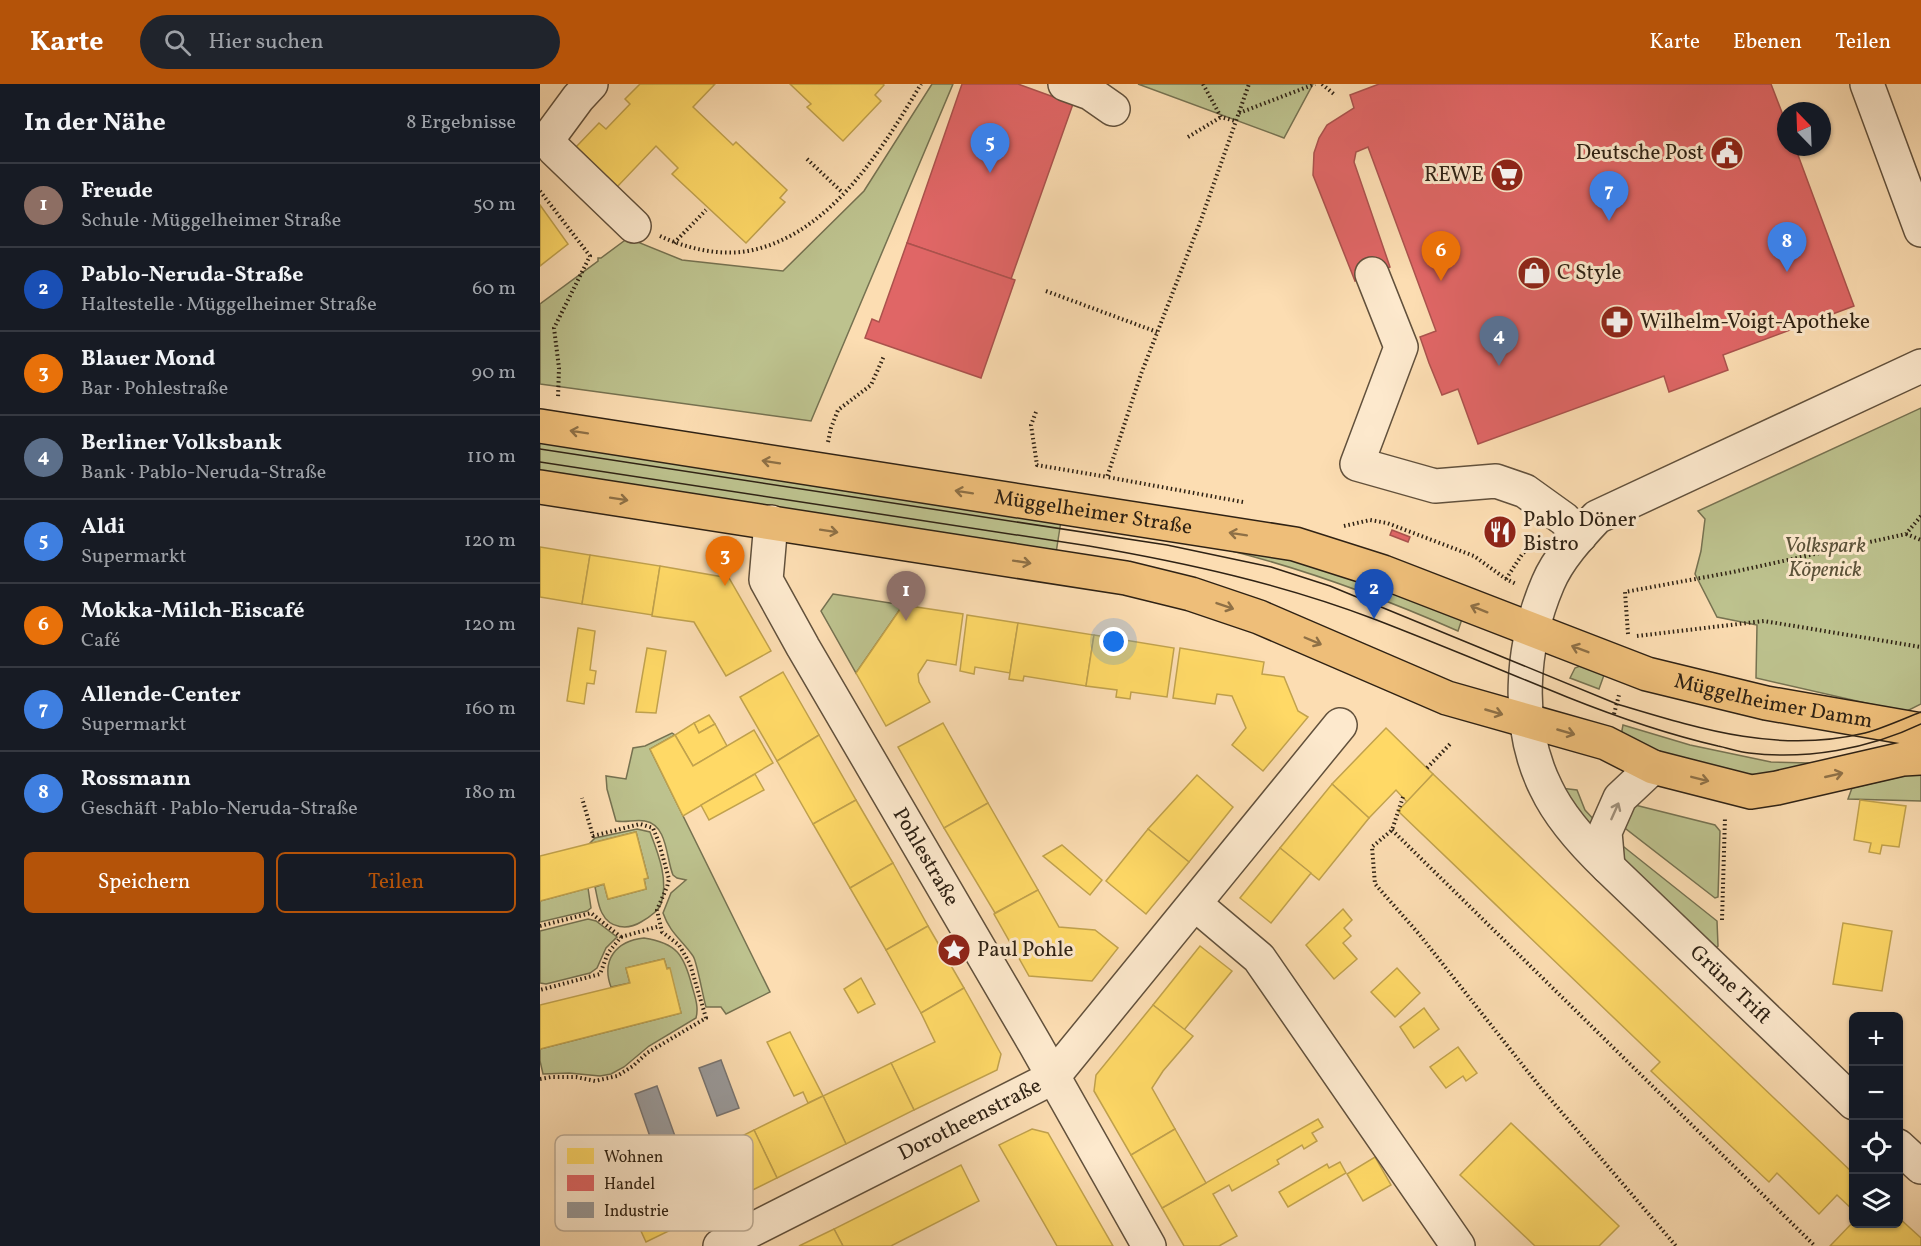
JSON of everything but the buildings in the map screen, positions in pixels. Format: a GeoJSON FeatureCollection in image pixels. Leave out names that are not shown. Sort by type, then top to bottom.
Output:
{"type":"FeatureCollection","features":[{"type":"Feature","properties":{"kind":"main road","name":"Müggelheimer Straße"},"geometry":{"type":"LineString","coordinates":[[548,427],[1295,544],[1383,572],[1627,668]]}},
{"type":"Feature","properties":{"kind":"main road"},"geometry":{"type":"LineString","coordinates":[[540,487],[1126,578],[1191,594],[1259,617],[1447,698],[1606,743],[1653,767],[1751,792],[1903,759],[1921,758]]}},
{"type":"Feature","properties":{"kind":"main road","name":"Müggelheimer Damm"},"geometry":{"type":"LineString","coordinates":[[1627,668],[1766,703],[1921,730]]}},
{"type":"Feature","properties":{"kind":"street"},"geometry":{"type":"LineString","coordinates":[[591,84],[550,136],[554,149],[634,226]]}},
{"type":"Feature","properties":{"kind":"street"},"geometry":{"type":"LineString","coordinates":[[1065,84],[1090,93],[1113,109]]}},
{"type":"Feature","properties":{"kind":"street"},"geometry":{"type":"LineString","coordinates":[[1867,84],[1921,230]]}},
{"type":"Feature","properties":{"kind":"street"},"geometry":{"type":"LineString","coordinates":[[1372,274],[1401,347],[1357,464],[1435,486],[1496,481],[1525,491],[1564,519],[1580,536]]}},
{"type":"Feature","properties":{"kind":"street","name":"Grüne Trift"},"geometry":{"type":"LineString","coordinates":[[1849,1098],[1585,844],[1547,790],[1538,771],[1526,721],[1526,680],[1533,631],[1548,583],[1580,536],[1597,517],[1921,366]]}},
{"type":"Feature","properties":{"kind":"street","name":"Pohlestraße"},"geometry":{"type":"LineString","coordinates":[[771,522],[766,580],[1035,1044],[1052,1078],[1149,1246]]}},
{"type":"Feature","properties":{"kind":"street","name":"Dorotheenstraße"},"geometry":{"type":"LineString","coordinates":[[753,1229],[1052,1078],[1340,725]]}},
{"type":"Feature","properties":{"kind":"street"},"geometry":{"type":"LineString","coordinates":[[1608,867],[1605,832],[1620,798],[1653,767]]}},
{"type":"Feature","properties":{"kind":"street"},"geometry":{"type":"LineString","coordinates":[[1195,904],[1259,958],[1458,1246]]}},
{"type":"Feature","properties":{"kind":"street"},"geometry":{"type":"LineString","coordinates":[[1903,1150],[1921,1167]]}},
{"type":"Feature","properties":{"kind":"street","name":"Dorotheenstraße"},"geometry":{"type":"LineString","coordinates":[[720,1246],[750,1231]]}},
{"type":"Feature","properties":{"kind":"path"},"geometry":{"type":"LineString","coordinates":[[706,210],[676,243],[712,252],[753,250],[784,238],[814,220],[857,180],[900,119],[921,84]]}},
{"type":"Feature","properties":{"kind":"path"},"geometry":{"type":"LineString","coordinates":[[1203,84],[1221,117],[1235,121]]}},
{"type":"Feature","properties":{"kind":"path"},"geometry":{"type":"LineString","coordinates":[[1107,477],[1157,332],[1201,220],[1249,84]]}},
{"type":"Feature","properties":{"kind":"path"},"geometry":{"type":"LineString","coordinates":[[1238,113],[1315,84]]}},
{"type":"Feature","properties":{"kind":"path"},"geometry":{"type":"LineString","coordinates":[[1322,84],[1335,95]]}},
{"type":"Feature","properties":{"kind":"path"},"geometry":{"type":"LineString","coordinates":[[1188,137],[1221,117]]}},
{"type":"Feature","properties":{"kind":"path"},"geometry":{"type":"LineString","coordinates":[[807,159],[843,193]]}},
{"type":"Feature","properties":{"kind":"path"},"geometry":{"type":"LineString","coordinates":[[540,191],[590,256],[554,328],[559,368],[548,427]]}},
{"type":"Feature","properties":{"kind":"path"},"geometry":{"type":"LineString","coordinates":[[1046,291],[1157,332]]}},
{"type":"Feature","properties":{"kind":"path"},"geometry":{"type":"LineString","coordinates":[[823,470],[831,428],[838,410],[871,385],[884,356]]}},
{"type":"Feature","properties":{"kind":"path"},"geometry":{"type":"LineString","coordinates":[[1036,412],[1031,425],[1037,465],[1243,502]]}},
{"type":"Feature","properties":{"kind":"path"},"geometry":{"type":"LineString","coordinates":[[1906,534],[1921,516]]}},
{"type":"Feature","properties":{"kind":"path"},"geometry":{"type":"LineString","coordinates":[[1341,527],[1370,520],[1387,523],[1474,556],[1506,579]]}},
{"type":"Feature","properties":{"kind":"path"},"geometry":{"type":"LineString","coordinates":[[1921,540],[1906,534],[1733,572],[1625,592],[1628,637],[1764,621],[1921,647]]}},
{"type":"Feature","properties":{"kind":"path"},"geometry":{"type":"LineString","coordinates":[[1606,743],[1627,668]]}},
{"type":"Feature","properties":{"kind":"path"},"geometry":{"type":"LineString","coordinates":[[1428,768],[1451,743]]}},
{"type":"Feature","properties":{"kind":"path"},"geometry":{"type":"LineString","coordinates":[[1403,797],[1392,830],[1372,847],[1376,884],[1419,934],[1540,1087],[1676,1246]]}},
{"type":"Feature","properties":{"kind":"path"},"geometry":{"type":"LineString","coordinates":[[540,1079],[576,1077],[595,1081],[617,1076],[647,1053],[706,1018],[690,964],[679,945],[662,932],[660,926],[657,910],[668,887],[669,879],[653,828],[640,824],[593,836],[582,798]]}},
{"type":"Feature","properties":{"kind":"path"},"geometry":{"type":"LineString","coordinates":[[1722,920],[1725,816]]}},
{"type":"Feature","properties":{"kind":"path"},"geometry":{"type":"LineString","coordinates":[[1392,830],[1815,1246]]}},
{"type":"Feature","properties":{"kind":"path"},"geometry":{"type":"LineString","coordinates":[[540,926],[591,913],[621,937]]}},
{"type":"Feature","properties":{"kind":"path"},"geometry":{"type":"LineString","coordinates":[[541,989],[600,974],[608,953],[621,937],[660,926]]}},
{"type":"Feature","properties":{"kind":"green space"},"geometry":{"type":"Polygon","coordinates":[[[932,84],[953,84],[811,421],[540,384],[540,304],[598,261],[598,258],[628,238],[682,260],[783,271],[864,191],[932,84]]]}},
{"type":"Feature","properties":{"kind":"green space"},"geometry":{"type":"Polygon","coordinates":[[[1138,84],[1313,84],[1284,138],[1138,84]]]}},
{"type":"Feature","properties":{"kind":"green space","name":"Volkspark Köpenick"},"geometry":{"type":"Polygon","coordinates":[[[1921,408],[1921,704],[1905,712],[1756,678],[1757,625],[1717,617],[1695,574],[1705,519],[1698,511],[1921,408]]]}},
{"type":"Feature","properties":{"kind":"green space"},"geometry":{"type":"Polygon","coordinates":[[[540,440],[1061,521],[1056,553],[540,477],[540,440]]]}},
{"type":"Feature","properties":{"kind":"green space"},"geometry":{"type":"Polygon","coordinates":[[[1228,550],[1288,558],[1369,583],[1462,619],[1458,631],[1345,586],[1287,566],[1228,550]]]}},
{"type":"Feature","properties":{"kind":"green space"},"geometry":{"type":"Polygon","coordinates":[[[833,594],[903,605],[856,673],[821,611],[833,594]]]}},
{"type":"Feature","properties":{"kind":"green space"},"geometry":{"type":"Polygon","coordinates":[[[1580,666],[1604,675],[1599,689],[1570,678],[1575,668],[1580,666]]]}},
{"type":"Feature","properties":{"kind":"green space"},"geometry":{"type":"Polygon","coordinates":[[[1623,725],[1690,745],[1771,762],[1811,763],[1859,755],[1760,775],[1735,773],[1620,741],[1623,725]]]}},
{"type":"Feature","properties":{"kind":"green space"},"geometry":{"type":"Polygon","coordinates":[[[672,733],[675,735],[650,749],[770,992],[726,1014],[721,1007],[706,1007],[695,959],[673,931],[663,913],[671,893],[686,880],[673,875],[662,836],[653,824],[645,821],[616,821],[607,789],[606,776],[626,779],[633,748],[645,746],[672,733]]]}},
{"type":"Feature","properties":{"kind":"green space"},"geometry":{"type":"Polygon","coordinates":[[[1921,772],[1921,801],[1848,799],[1852,788],[1921,772]]]}},
{"type":"Feature","properties":{"kind":"green space"},"geometry":{"type":"Polygon","coordinates":[[[1560,788],[1577,790],[1585,810],[1597,823],[1595,831],[1560,788]]]}},
{"type":"Feature","properties":{"kind":"green space"},"geometry":{"type":"Polygon","coordinates":[[[1635,805],[1715,825],[1720,831],[1718,897],[1715,898],[1621,825],[1635,805]]]}},
{"type":"Feature","properties":{"kind":"green space"},"geometry":{"type":"Polygon","coordinates":[[[637,829],[650,832],[663,876],[663,895],[660,907],[650,917],[636,925],[625,927],[614,925],[605,918],[595,887],[604,884],[608,899],[646,889],[644,879],[648,878],[636,832],[589,844],[595,838],[637,829]]]}},
{"type":"Feature","properties":{"kind":"green space"},"geometry":{"type":"Polygon","coordinates":[[[1619,843],[1717,921],[1718,946],[1712,950],[1622,863],[1619,843]]]}},
{"type":"Feature","properties":{"kind":"green space"},"geometry":{"type":"Polygon","coordinates":[[[588,888],[591,908],[587,911],[540,922],[540,901],[588,888]]]}},
{"type":"Feature","properties":{"kind":"green space"},"geometry":{"type":"Polygon","coordinates":[[[588,919],[596,921],[617,937],[606,948],[597,968],[590,973],[546,984],[540,983],[540,931],[588,919]]]}},
{"type":"Feature","properties":{"kind":"green space"},"geometry":{"type":"Polygon","coordinates":[[[644,938],[672,947],[682,959],[695,998],[696,1018],[649,1046],[624,1067],[611,1074],[600,1076],[569,1073],[543,1074],[540,1049],[681,1013],[669,968],[667,969],[664,959],[626,968],[630,983],[611,987],[608,968],[613,954],[626,943],[644,938]]]}},
{"type":"Feature","properties":{"kind":"tram line"},"geometry":{"type":"LineString","coordinates":[[540,449],[1167,545],[1271,567],[1330,586],[1617,704],[1709,730],[1740,736],[1770,740],[1833,739],[1872,731],[1921,712]]}},
{"type":"Feature","properties":{"kind":"tram line"},"geometry":{"type":"LineString","coordinates":[[540,462],[1089,546],[1234,576],[1304,595],[1374,619],[1623,718],[1741,752],[1793,755],[1837,750],[1880,740],[1921,724]]}},
{"type":"Feature","properties":{"kind":"place","name":"Deutsche Post"},"geometry":{"type":"Point","coordinates":[1727,153]}},
{"type":"Feature","properties":{"kind":"place","name":"Aldi"},"geometry":{"type":"Point","coordinates":[990,173]}},
{"type":"Feature","properties":{"kind":"place","name":"REWE"},"geometry":{"type":"Point","coordinates":[1507,175]}},
{"type":"Feature","properties":{"kind":"place","name":"Allende-Center"},"geometry":{"type":"Point","coordinates":[1609,221]}},
{"type":"Feature","properties":{"kind":"place","name":"Rossmann"},"geometry":{"type":"Point","coordinates":[1787,272]}},
{"type":"Feature","properties":{"kind":"place","name":"C Style"},"geometry":{"type":"Point","coordinates":[1534,273]}},
{"type":"Feature","properties":{"kind":"place","name":"Mokka-Milch-Eiscafé"},"geometry":{"type":"Point","coordinates":[1441,281]}},
{"type":"Feature","properties":{"kind":"place","name":"Wilhelm-Voigt-Apotheke"},"geometry":{"type":"Point","coordinates":[1617,322]}},
{"type":"Feature","properties":{"kind":"place","name":"Berliner Volksbank"},"geometry":{"type":"Point","coordinates":[1499,366]}},
{"type":"Feature","properties":{"kind":"place","name":"Pablo Döner Bistro"},"geometry":{"type":"Point","coordinates":[1500,532]}},
{"type":"Feature","properties":{"kind":"place","name":"Blauer Mond"},"geometry":{"type":"Point","coordinates":[725,586]}},
{"type":"Feature","properties":{"kind":"place","name":"Pablo-Neruda-Straße"},"geometry":{"type":"Point","coordinates":[1374,619]}},
{"type":"Feature","properties":{"kind":"place","name":"Freude"},"geometry":{"type":"Point","coordinates":[906,621]}},
{"type":"Feature","properties":{"kind":"place","name":"Paul Pohle"},"geometry":{"type":"Point","coordinates":[954,950]}}]}
